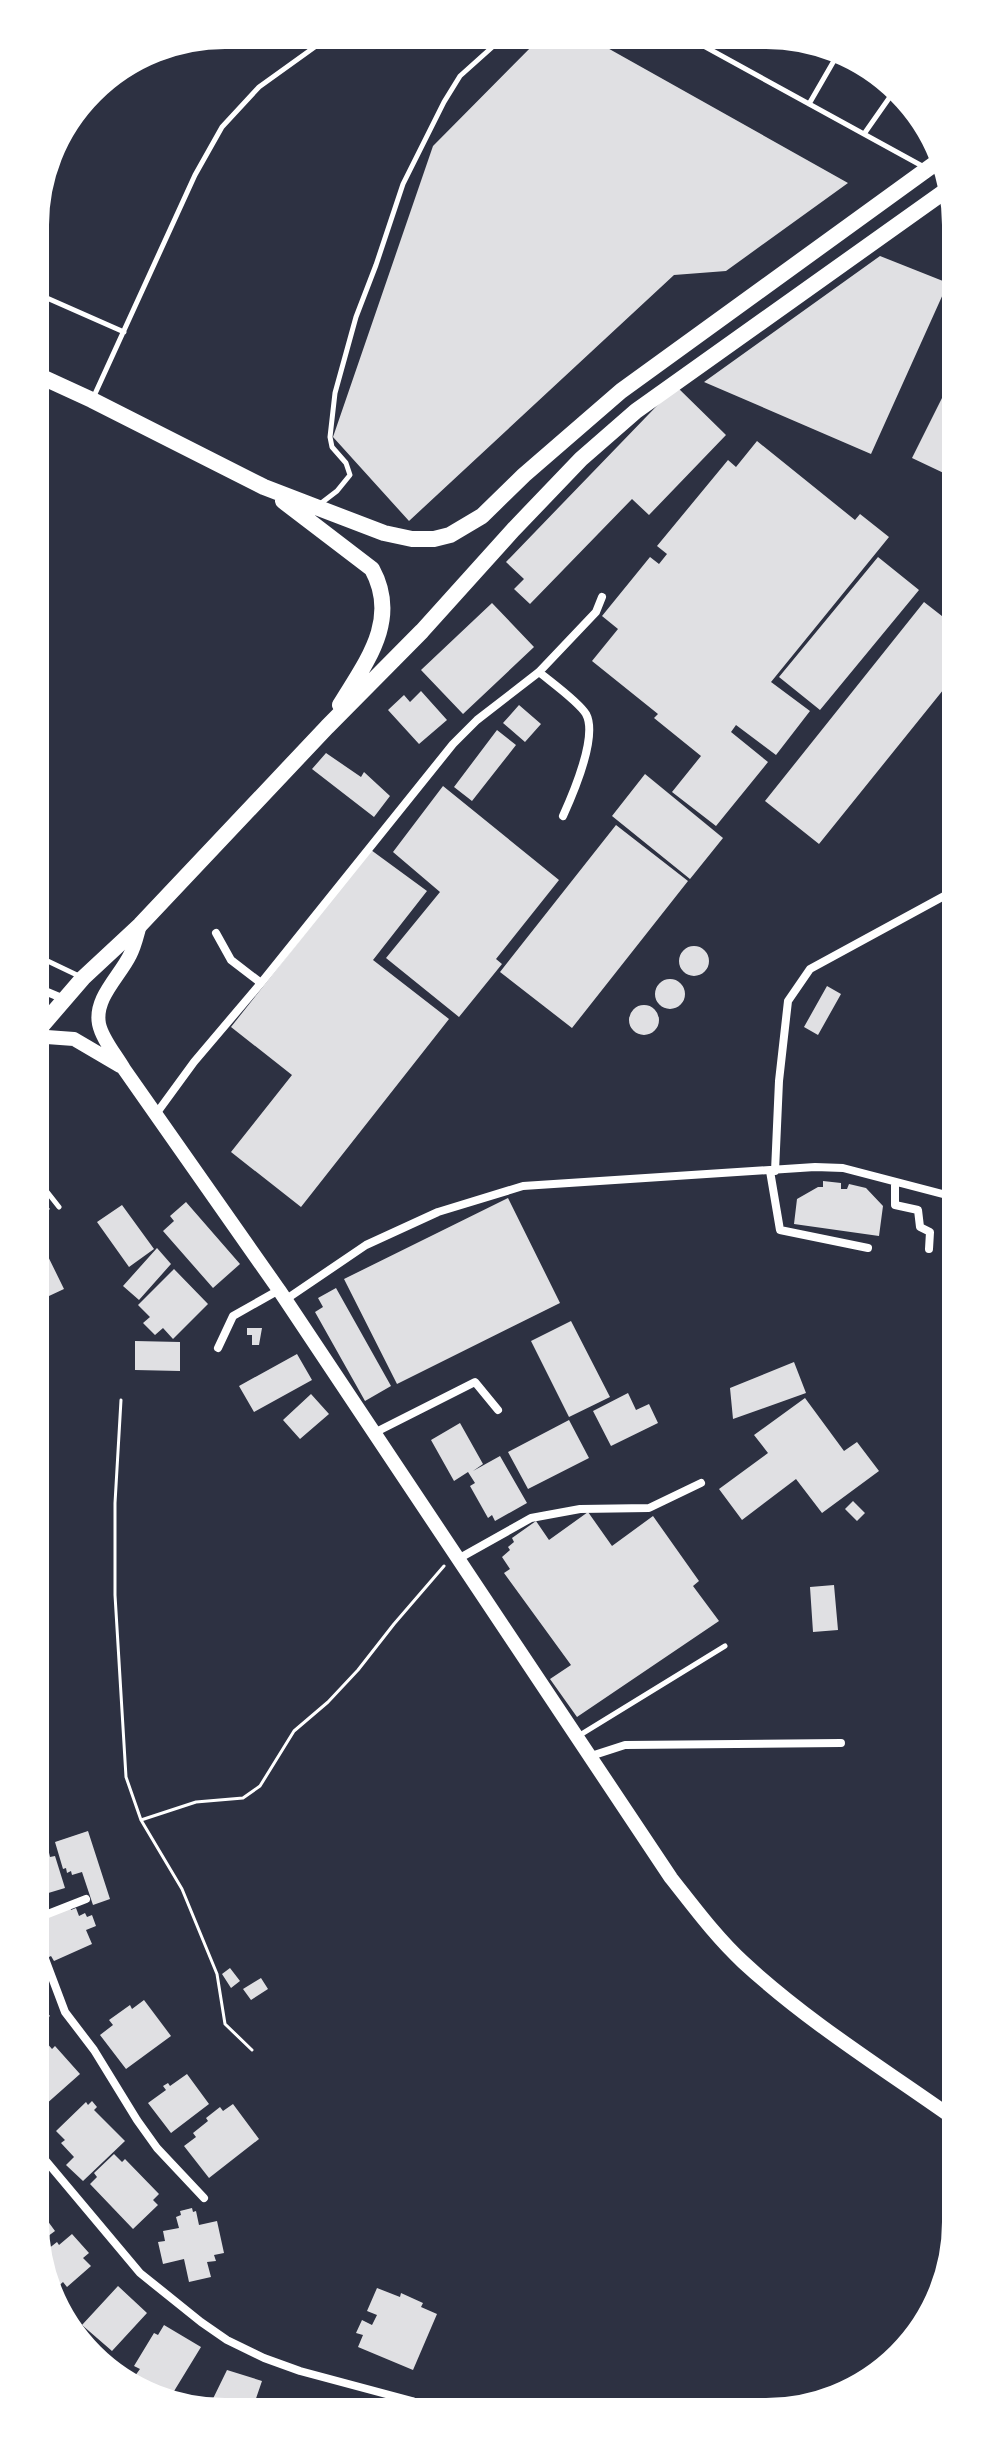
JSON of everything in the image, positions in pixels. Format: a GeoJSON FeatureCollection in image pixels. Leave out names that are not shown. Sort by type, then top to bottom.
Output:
{"type":"FeatureCollection","features":[{"type":"Feature","properties":{"kind":"highway"},"geometry":{"type":"LineString","coordinates":[[44,378],[264,487],[384,533],[412,539],[434,539],[450,535],[482,516],[524,475],[621,391],[936,163]]}},
{"type":"Feature","properties":{"kind":"highway"},"geometry":{"type":"LineString","coordinates":[[44,1024],[83,978],[140,925],[422,631],[581,459],[636,411],[943,192]]}},
{"type":"Feature","properties":{"kind":"highway"},"geometry":{"type":"LineString","coordinates":[[264,487],[354,554],[372,569],[379,582],[383,616],[379,637],[327,727]]}},
{"type":"Feature","properties":{"kind":"main road"},"geometry":{"type":"LineString","coordinates":[[140,925],[130,957],[104,997],[99,1025],[105,1037],[124,1069],[282,1295],[671,1878],[709,1926],[784,1999],[947,2114]]}},
{"type":"Feature","properties":{"kind":"main road"},"geometry":{"type":"LineString","coordinates":[[44,1037],[74,1039],[124,1069]]}},
{"type":"Feature","properties":{"kind":"street"},"geometry":{"type":"LineString","coordinates":[[156,1114],[194,1062],[453,744],[477,720],[539,672],[596,612],[602,597]]}},
{"type":"Feature","properties":{"kind":"street"},"geometry":{"type":"LineString","coordinates":[[539,672],[586,714],[590,731],[579,782],[563,816]]}},
{"type":"Feature","properties":{"kind":"street"},"geometry":{"type":"LineString","coordinates":[[868,1248],[780,1230],[773,1171],[788,1001],[810,969],[947,894]]}},
{"type":"Feature","properties":{"kind":"street"},"geometry":{"type":"LineString","coordinates":[[216,933],[231,960],[261,983]]}},
{"type":"Feature","properties":{"kind":"street"},"geometry":{"type":"LineString","coordinates":[[44,991],[65,1000]]}},
{"type":"Feature","properties":{"kind":"street"},"geometry":{"type":"LineString","coordinates":[[218,1348],[233,1316],[282,1295],[366,1245],[438,1212],[523,1186],[815,1167],[843,1168],[947,1195]]}},
{"type":"Feature","properties":{"kind":"street"},"geometry":{"type":"LineString","coordinates":[[895,1183],[895,1205],[918,1210],[920,1227],[930,1232],[929,1249]]}},
{"type":"Feature","properties":{"kind":"street"},"geometry":{"type":"LineString","coordinates":[[373,1434],[475,1382],[498,1410]]}},
{"type":"Feature","properties":{"kind":"street"},"geometry":{"type":"LineString","coordinates":[[456,1556],[531,1518],[580,1509],[649,1508],[701,1483]]}},
{"type":"Feature","properties":{"kind":"street"},"geometry":{"type":"LineString","coordinates":[[591,1756],[625,1745],[841,1743]]}},
{"type":"Feature","properties":{"kind":"street"},"geometry":{"type":"LineString","coordinates":[[44,1915],[86,1899]]}},
{"type":"Feature","properties":{"kind":"street"},"geometry":{"type":"LineString","coordinates":[[44,1956],[65,2012],[94,2050],[157,2148],[204,2198]]}},
{"type":"Feature","properties":{"kind":"street"},"geometry":{"type":"LineString","coordinates":[[44,2159],[140,2273],[227,2340],[300,2371],[417,2403]]}},
{"type":"Feature","properties":{"kind":"lane"},"geometry":{"type":"LineString","coordinates":[[92,400],[195,175],[222,127],[259,87],[319,44]]}},
{"type":"Feature","properties":{"kind":"lane"},"geometry":{"type":"LineString","coordinates":[[316,507],[337,491],[350,475],[346,463],[332,447],[330,437],[335,393],[356,317],[403,184],[460,76],[496,44]]}},
{"type":"Feature","properties":{"kind":"lane"},"geometry":{"type":"LineString","coordinates":[[700,44],[928,169]]}},
{"type":"Feature","properties":{"kind":"lane"},"geometry":{"type":"LineString","coordinates":[[809,104],[835,59]]}},
{"type":"Feature","properties":{"kind":"lane"},"geometry":{"type":"LineString","coordinates":[[864,134],[891,95]]}},
{"type":"Feature","properties":{"kind":"lane"},"geometry":{"type":"LineString","coordinates":[[44,297],[124,332]]}},
{"type":"Feature","properties":{"kind":"lane"},"geometry":{"type":"LineString","coordinates":[[44,959],[83,978]]}},
{"type":"Feature","properties":{"kind":"lane"},"geometry":{"type":"LineString","coordinates":[[44,1188],[59,1207]]}},
{"type":"Feature","properties":{"kind":"lane"},"geometry":{"type":"LineString","coordinates":[[578,1736],[725,1646]]}},
{"type":"Feature","properties":{"kind":"path"},"geometry":{"type":"LineString","coordinates":[[121,1400],[115,1503],[115,1595],[126,1777],[141,1820],[182,1889],[217,1974],[225,2024],[252,2050]]}},
{"type":"Feature","properties":{"kind":"path"},"geometry":{"type":"LineString","coordinates":[[141,1820],[196,1802],[243,1798],[260,1786],[294,1731],[328,1702],[358,1670],[456,1556]]}},
{"type":"Feature","properties":{"kind":"building"},"geometry":{"type":"Polygon","coordinates":[[[534,44],[600,44],[848,183],[726,271],[674,275],[409,521],[333,437],[433,146],[534,44]]]}},
{"type":"Feature","properties":{"kind":"building"},"geometry":{"type":"Polygon","coordinates":[[[880,256],[947,283],[871,454],[704,382],[880,256]]]}},
{"type":"Feature","properties":{"kind":"building"},"geometry":{"type":"Polygon","coordinates":[[[676,386],[726,435],[649,515],[632,499],[530,604],[514,589],[524,579],[506,562],[676,386]]]}},
{"type":"Feature","properties":{"kind":"building"},"geometry":{"type":"Polygon","coordinates":[[[947,388],[947,475],[912,458],[947,388]]]}},
{"type":"Feature","properties":{"kind":"building"},"geometry":{"type":"Polygon","coordinates":[[[757,441],[855,520],[860,514],[889,537],[771,682],[810,711],[776,755],[736,725],[731,732],[768,762],[716,826],[672,792],[701,756],[654,718],[658,714],[592,661],[618,629],[602,616],[650,557],[659,564],[667,554],[657,546],[728,460],[736,467],[757,441]]]}},
{"type":"Feature","properties":{"kind":"building"},"geometry":{"type":"Polygon","coordinates":[[[878,557],[919,590],[820,710],[779,677],[878,557]]]}},
{"type":"Feature","properties":{"kind":"building"},"geometry":{"type":"Polygon","coordinates":[[[924,602],[947,620],[947,685],[819,844],[765,801],[924,602]]]}},
{"type":"Feature","properties":{"kind":"building"},"geometry":{"type":"Polygon","coordinates":[[[492,603],[534,647],[463,714],[421,670],[492,603]]]}},
{"type":"Feature","properties":{"kind":"building"},"geometry":{"type":"Polygon","coordinates":[[[421,691],[447,720],[419,744],[388,710],[404,695],[410,702],[421,691]]]}},
{"type":"Feature","properties":{"kind":"building"},"geometry":{"type":"Polygon","coordinates":[[[519,705],[541,724],[525,742],[503,723],[519,705]]]}},
{"type":"Feature","properties":{"kind":"building"},"geometry":{"type":"Polygon","coordinates":[[[497,730],[516,745],[472,801],[454,787],[497,730]]]}},
{"type":"Feature","properties":{"kind":"building"},"geometry":{"type":"Polygon","coordinates":[[[326,753],[361,777],[364,772],[390,796],[374,817],[312,769],[326,753]]]}},
{"type":"Feature","properties":{"kind":"building"},"geometry":{"type":"Polygon","coordinates":[[[645,774],[723,838],[690,879],[612,816],[645,774]]]}},
{"type":"Feature","properties":{"kind":"building"},"geometry":{"type":"Polygon","coordinates":[[[443,786],[559,880],[496,959],[502,964],[459,1017],[386,958],[440,892],[393,852],[443,786]]]}},
{"type":"Feature","properties":{"kind":"building"},"geometry":{"type":"Polygon","coordinates":[[[616,825],[688,881],[572,1028],[500,972],[616,825]]]}},
{"type":"Feature","properties":{"kind":"building"},"geometry":{"type":"Polygon","coordinates":[[[371,850],[427,891],[373,960],[449,1019],[301,1207],[231,1152],[292,1075],[231,1027],[371,850]]]}},
{"type":"Feature","properties":{"kind":"building"},"geometry":{"type":"Polygon","coordinates":[[[694,946],[705,950],[709,961],[705,972],[694,976],[683,972],[679,961],[683,950],[694,946]]]}},
{"type":"Feature","properties":{"kind":"building"},"geometry":{"type":"Polygon","coordinates":[[[670,979],[681,983],[685,994],[681,1005],[670,1009],[659,1005],[655,994],[659,983],[670,979]]]}},
{"type":"Feature","properties":{"kind":"building"},"geometry":{"type":"Polygon","coordinates":[[[827,986],[841,994],[818,1035],[804,1027],[827,986]]]}},
{"type":"Feature","properties":{"kind":"building"},"geometry":{"type":"Polygon","coordinates":[[[644,1005],[655,1009],[659,1020],[655,1031],[644,1035],[633,1031],[629,1020],[633,1009],[644,1005]]]}},
{"type":"Feature","properties":{"kind":"building"},"geometry":{"type":"Polygon","coordinates":[[[823,1181],[841,1183],[841,1189],[847,1189],[849,1184],[866,1188],[883,1206],[879,1236],[794,1224],[797,1199],[823,1187],[823,1181]]]}},
{"type":"Feature","properties":{"kind":"building"},"geometry":{"type":"Polygon","coordinates":[[[508,1198],[560,1303],[397,1384],[344,1279],[508,1198]]]}},
{"type":"Feature","properties":{"kind":"building"},"geometry":{"type":"Polygon","coordinates":[[[186,1202],[240,1264],[213,1288],[163,1231],[174,1221],[170,1216],[186,1202]]]}},
{"type":"Feature","properties":{"kind":"building"},"geometry":{"type":"Polygon","coordinates":[[[122,1205],[154,1249],[129,1267],[97,1222],[122,1205]]]}},
{"type":"Feature","properties":{"kind":"building"},"geometry":{"type":"Polygon","coordinates":[[[44,1248],[64,1289],[44,1298],[44,1248]]]}},
{"type":"Feature","properties":{"kind":"building"},"geometry":{"type":"Polygon","coordinates":[[[157,1248],[171,1264],[139,1300],[123,1286],[157,1248]]]}},
{"type":"Feature","properties":{"kind":"building"},"geometry":{"type":"Polygon","coordinates":[[[174,1269],[208,1304],[173,1339],[163,1328],[155,1335],[143,1323],[150,1317],[138,1305],[174,1269]]]}},
{"type":"Feature","properties":{"kind":"building"},"geometry":{"type":"Polygon","coordinates":[[[336,1288],[391,1386],[365,1401],[315,1312],[323,1307],[318,1298],[336,1288]]]}},
{"type":"Feature","properties":{"kind":"building"},"geometry":{"type":"Polygon","coordinates":[[[571,1321],[610,1397],[569,1417],[531,1341],[571,1321]]]}},
{"type":"Feature","properties":{"kind":"building"},"geometry":{"type":"Polygon","coordinates":[[[247,1328],[262,1328],[259,1345],[252,1345],[252,1335],[247,1335],[247,1328]]]}},
{"type":"Feature","properties":{"kind":"building"},"geometry":{"type":"Polygon","coordinates":[[[44,1341],[45,1341],[48,1426],[44,1426],[44,1341]]]}},
{"type":"Feature","properties":{"kind":"building"},"geometry":{"type":"Polygon","coordinates":[[[135,1341],[180,1342],[180,1371],[135,1370],[135,1341]]]}},
{"type":"Feature","properties":{"kind":"building"},"geometry":{"type":"Polygon","coordinates":[[[297,1354],[312,1380],[254,1412],[239,1386],[297,1354]]]}},
{"type":"Feature","properties":{"kind":"building"},"geometry":{"type":"Polygon","coordinates":[[[794,1362],[806,1393],[733,1419],[730,1388],[794,1362]]]}},
{"type":"Feature","properties":{"kind":"building"},"geometry":{"type":"Polygon","coordinates":[[[628,1393],[636,1410],[649,1404],[658,1423],[611,1446],[593,1411],[628,1393]]]}},
{"type":"Feature","properties":{"kind":"building"},"geometry":{"type":"Polygon","coordinates":[[[311,1394],[329,1414],[300,1439],[283,1420],[311,1394]]]}},
{"type":"Feature","properties":{"kind":"building"},"geometry":{"type":"Polygon","coordinates":[[[805,1398],[844,1451],[857,1442],[879,1471],[822,1513],[796,1479],[742,1520],[719,1489],[768,1453],[754,1435],[805,1398]]]}},
{"type":"Feature","properties":{"kind":"building"},"geometry":{"type":"Polygon","coordinates":[[[569,1420],[589,1458],[528,1489],[508,1452],[569,1420]]]}},
{"type":"Feature","properties":{"kind":"building"},"geometry":{"type":"Polygon","coordinates":[[[460,1423],[483,1464],[473,1471],[500,1456],[527,1503],[495,1521],[492,1515],[488,1518],[470,1486],[475,1483],[468,1472],[454,1481],[431,1440],[460,1423]]]}},
{"type":"Feature","properties":{"kind":"building"},"geometry":{"type":"Polygon","coordinates":[[[853,1501],[865,1513],[857,1521],[845,1509],[853,1501]]]}},
{"type":"Feature","properties":{"kind":"building"},"geometry":{"type":"Polygon","coordinates":[[[588,1512],[612,1546],[653,1516],[699,1581],[693,1586],[719,1621],[577,1717],[550,1679],[571,1665],[504,1573],[510,1569],[502,1557],[510,1550],[508,1547],[514,1542],[512,1538],[536,1521],[549,1540],[588,1512]]]}},
{"type":"Feature","properties":{"kind":"building"},"geometry":{"type":"Polygon","coordinates":[[[834,1585],[838,1630],[813,1632],[810,1587],[834,1585]]]}},
{"type":"Feature","properties":{"kind":"building"},"geometry":{"type":"Polygon","coordinates":[[[88,1831],[110,1899],[93,1905],[82,1872],[72,1875],[71,1871],[67,1873],[66,1868],[63,1869],[55,1842],[88,1831]]]}},
{"type":"Feature","properties":{"kind":"building"},"geometry":{"type":"Polygon","coordinates":[[[47,1844],[50,1857],[55,1856],[65,1888],[44,1894],[44,1845],[47,1844]]]}},
{"type":"Feature","properties":{"kind":"building"},"geometry":{"type":"Polygon","coordinates":[[[70,1907],[71,1910],[76,1908],[79,1916],[85,1913],[87,1917],[92,1915],[96,1926],[86,1930],[92,1944],[54,1961],[44,1946],[44,1918],[70,1907]]]}},
{"type":"Feature","properties":{"kind":"building"},"geometry":{"type":"Polygon","coordinates":[[[230,1968],[240,1981],[231,1988],[222,1974],[230,1968]]]}},
{"type":"Feature","properties":{"kind":"building"},"geometry":{"type":"Polygon","coordinates":[[[261,1978],[268,1989],[251,2000],[243,1989],[261,1978]]]}},
{"type":"Feature","properties":{"kind":"building"},"geometry":{"type":"Polygon","coordinates":[[[144,2000],[171,2036],[126,2069],[100,2035],[113,2025],[109,2020],[130,2005],[132,2009],[144,2000]]]}},
{"type":"Feature","properties":{"kind":"building"},"geometry":{"type":"Polygon","coordinates":[[[46,2042],[52,2049],[55,2046],[80,2074],[44,2106],[46,2042]]]}},
{"type":"Feature","properties":{"kind":"building"},"geometry":{"type":"Polygon","coordinates":[[[187,2074],[209,2104],[171,2133],[148,2103],[166,2090],[163,2086],[168,2083],[170,2086],[187,2074]]]}},
{"type":"Feature","properties":{"kind":"building"},"geometry":{"type":"Polygon","coordinates":[[[92,2101],[97,2107],[94,2110],[125,2141],[83,2181],[66,2165],[74,2157],[61,2143],[65,2140],[56,2131],[86,2102],[88,2105],[92,2101]]]}},
{"type":"Feature","properties":{"kind":"building"},"geometry":{"type":"Polygon","coordinates":[[[233,2104],[259,2139],[209,2178],[184,2146],[196,2137],[193,2133],[208,2121],[206,2118],[220,2107],[223,2111],[233,2104]]]}},
{"type":"Feature","properties":{"kind":"building"},"geometry":{"type":"Polygon","coordinates":[[[114,2154],[122,2162],[125,2159],[159,2194],[153,2200],[158,2205],[133,2229],[90,2184],[97,2177],[94,2173],[114,2154]]]}},
{"type":"Feature","properties":{"kind":"building"},"geometry":{"type":"Polygon","coordinates":[[[192,2208],[193,2212],[196,2211],[199,2225],[217,2221],[224,2253],[214,2255],[216,2261],[207,2262],[211,2277],[189,2282],[184,2259],[163,2264],[158,2242],[165,2241],[163,2231],[179,2228],[176,2217],[181,2215],[180,2211],[192,2208]]]}},
{"type":"Feature","properties":{"kind":"building"},"geometry":{"type":"Polygon","coordinates":[[[44,2216],[55,2231],[45,2238],[44,2216]]]}},
{"type":"Feature","properties":{"kind":"building"},"geometry":{"type":"Polygon","coordinates":[[[72,2234],[89,2253],[83,2258],[91,2266],[67,2287],[63,2282],[57,2288],[48,2255],[51,2252],[48,2249],[57,2242],[59,2245],[72,2234]]]}},
{"type":"Feature","properties":{"kind":"building"},"geometry":{"type":"Polygon","coordinates":[[[118,2286],[147,2313],[112,2351],[82,2325],[118,2286]]]}},
{"type":"Feature","properties":{"kind":"building"},"geometry":{"type":"Polygon","coordinates":[[[377,2288],[400,2297],[401,2293],[423,2303],[421,2307],[437,2314],[413,2370],[358,2347],[363,2335],[356,2333],[362,2320],[372,2325],[377,2315],[367,2311],[377,2288]]]}},
{"type":"Feature","properties":{"kind":"building"},"geometry":{"type":"Polygon","coordinates":[[[164,2325],[201,2347],[172,2395],[133,2378],[140,2369],[134,2366],[154,2333],[158,2335],[164,2325]]]}},
{"type":"Feature","properties":{"kind":"building"},"geometry":{"type":"Polygon","coordinates":[[[227,2370],[262,2381],[254,2403],[211,2402],[227,2370]]]}}]}
